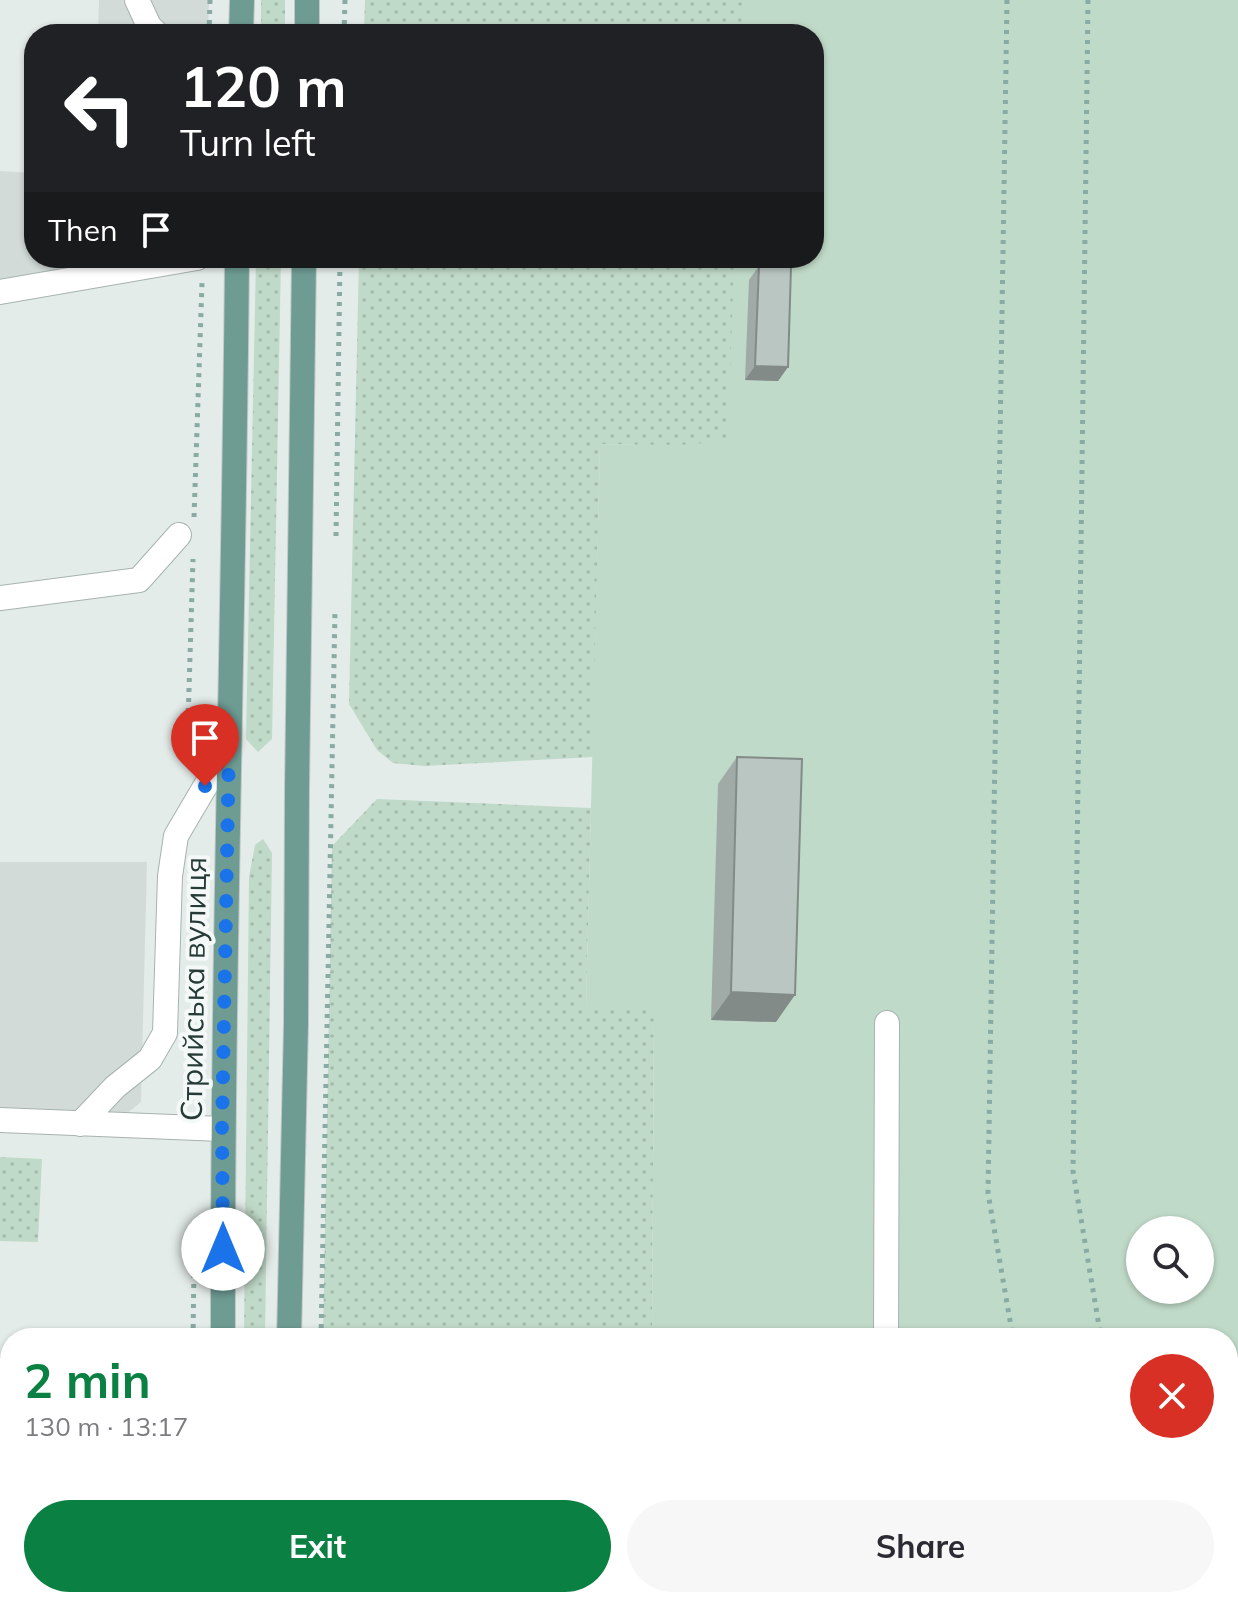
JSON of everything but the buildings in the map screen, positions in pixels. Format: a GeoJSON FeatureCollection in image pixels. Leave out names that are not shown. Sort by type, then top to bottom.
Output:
{"type":"FeatureCollection","features":[{"type":"Feature","properties":{"kind":"main road"},"geometry":{"type":"LineString","coordinates":[[241,24],[242,0]]}},
{"type":"Feature","properties":{"kind":"main road"},"geometry":{"type":"LineString","coordinates":[[307,0],[307,24]]}},
{"type":"Feature","properties":{"kind":"main road","name":"Стрийська вулиця"},"geometry":{"type":"LineString","coordinates":[[223,1328],[222,1129],[237,268]]}},
{"type":"Feature","properties":{"kind":"main road"},"geometry":{"type":"LineString","coordinates":[[289,1328],[296,1040],[304,268]]}},
{"type":"Feature","properties":{"kind":"lane"},"geometry":{"type":"LineString","coordinates":[[137,0],[148,24]]}},
{"type":"Feature","properties":{"kind":"lane"},"geometry":{"type":"LineString","coordinates":[[0,292],[184,268]]}},
{"type":"Feature","properties":{"kind":"lane"},"geometry":{"type":"LineString","coordinates":[[0,598],[139,580],[189,536]]}},
{"type":"Feature","properties":{"kind":"lane"},"geometry":{"type":"LineString","coordinates":[[80,1124],[115,1087],[150,1059],[165,1033],[170,876],[176,836],[229,746]]}},
{"type":"Feature","properties":{"kind":"lane"},"geometry":{"type":"LineString","coordinates":[[886,1328],[887,1023]]}},
{"type":"Feature","properties":{"kind":"lane"},"geometry":{"type":"LineString","coordinates":[[0,1120],[222,1129]]}},
{"type":"Feature","properties":{"kind":"path"},"geometry":{"type":"LineString","coordinates":[[209,24],[210,0]]}},
{"type":"Feature","properties":{"kind":"path"},"geometry":{"type":"LineString","coordinates":[[344,24],[345,0]]}},
{"type":"Feature","properties":{"kind":"path"},"geometry":{"type":"LineString","coordinates":[[1007,0],[988,1193],[1011,1328]]}},
{"type":"Feature","properties":{"kind":"path"},"geometry":{"type":"LineString","coordinates":[[1088,0],[1073,1171],[1099,1328]]}},
{"type":"Feature","properties":{"kind":"path"},"geometry":{"type":"LineString","coordinates":[[188,722],[189,536],[199,268]]}},
{"type":"Feature","properties":{"kind":"path"},"geometry":{"type":"LineString","coordinates":[[336,536],[340,268]]}},
{"type":"Feature","properties":{"kind":"path"},"geometry":{"type":"LineString","coordinates":[[321,1328],[335,611]]}},
{"type":"Feature","properties":{"kind":"shaded area"},"geometry":{"type":"Polygon","coordinates":[[[99,0],[209,0],[208,24],[98,24],[99,0]]]}},
{"type":"Feature","properties":{"kind":"shaded area"},"geometry":{"type":"Polygon","coordinates":[[[0,171],[24,172],[24,268],[75,268],[0,282],[0,171]]]}},
{"type":"Feature","properties":{"kind":"shaded area"},"geometry":{"type":"Polygon","coordinates":[[[0,862],[147,862],[141,1102],[125,1115],[0,1109],[0,862]]]}},
{"type":"Feature","properties":{"kind":"green space"},"geometry":{"type":"Polygon","coordinates":[[[261,0],[285,0],[285,24],[261,24],[261,0]]]}},
{"type":"Feature","properties":{"kind":"green space"},"geometry":{"type":"Polygon","coordinates":[[[365,0],[929,0],[764,720],[679,446],[600,444],[593,757],[424,766],[393,763],[377,750],[349,704],[359,268],[824,268],[824,24],[364,24],[365,0]]]}},
{"type":"Feature","properties":{"kind":"green space"},"geometry":{"type":"Polygon","coordinates":[[[742,0],[1238,0],[1238,1328],[652,1328],[654,1009],[586,1008],[600,444],[679,445],[728,441],[734,268],[824,268],[824,24],[741,24],[742,0]]]}},
{"type":"Feature","properties":{"kind":"green space"},"geometry":{"type":"Polygon","coordinates":[[[256,268],[281,268],[272,739],[258,752],[246,739],[256,268]]]}},
{"type":"Feature","properties":{"kind":"green space"},"geometry":{"type":"Polygon","coordinates":[[[377,799],[591,808],[586,1007],[654,1008],[652,1328],[323,1328],[332,846],[377,799]]]}},
{"type":"Feature","properties":{"kind":"green space"},"geometry":{"type":"Polygon","coordinates":[[[263,839],[272,853],[265,1328],[244,1328],[249,877],[255,845],[263,839]]]}},
{"type":"Feature","properties":{"kind":"green space"},"geometry":{"type":"Polygon","coordinates":[[[0,1157],[42,1159],[38,1242],[0,1241],[0,1157]]]}},
{"type":"Feature","properties":{"kind":"route"},"geometry":{"type":"LineString","coordinates":[[205,786],[229,746],[222,1129],[223,1249]]}}]}
